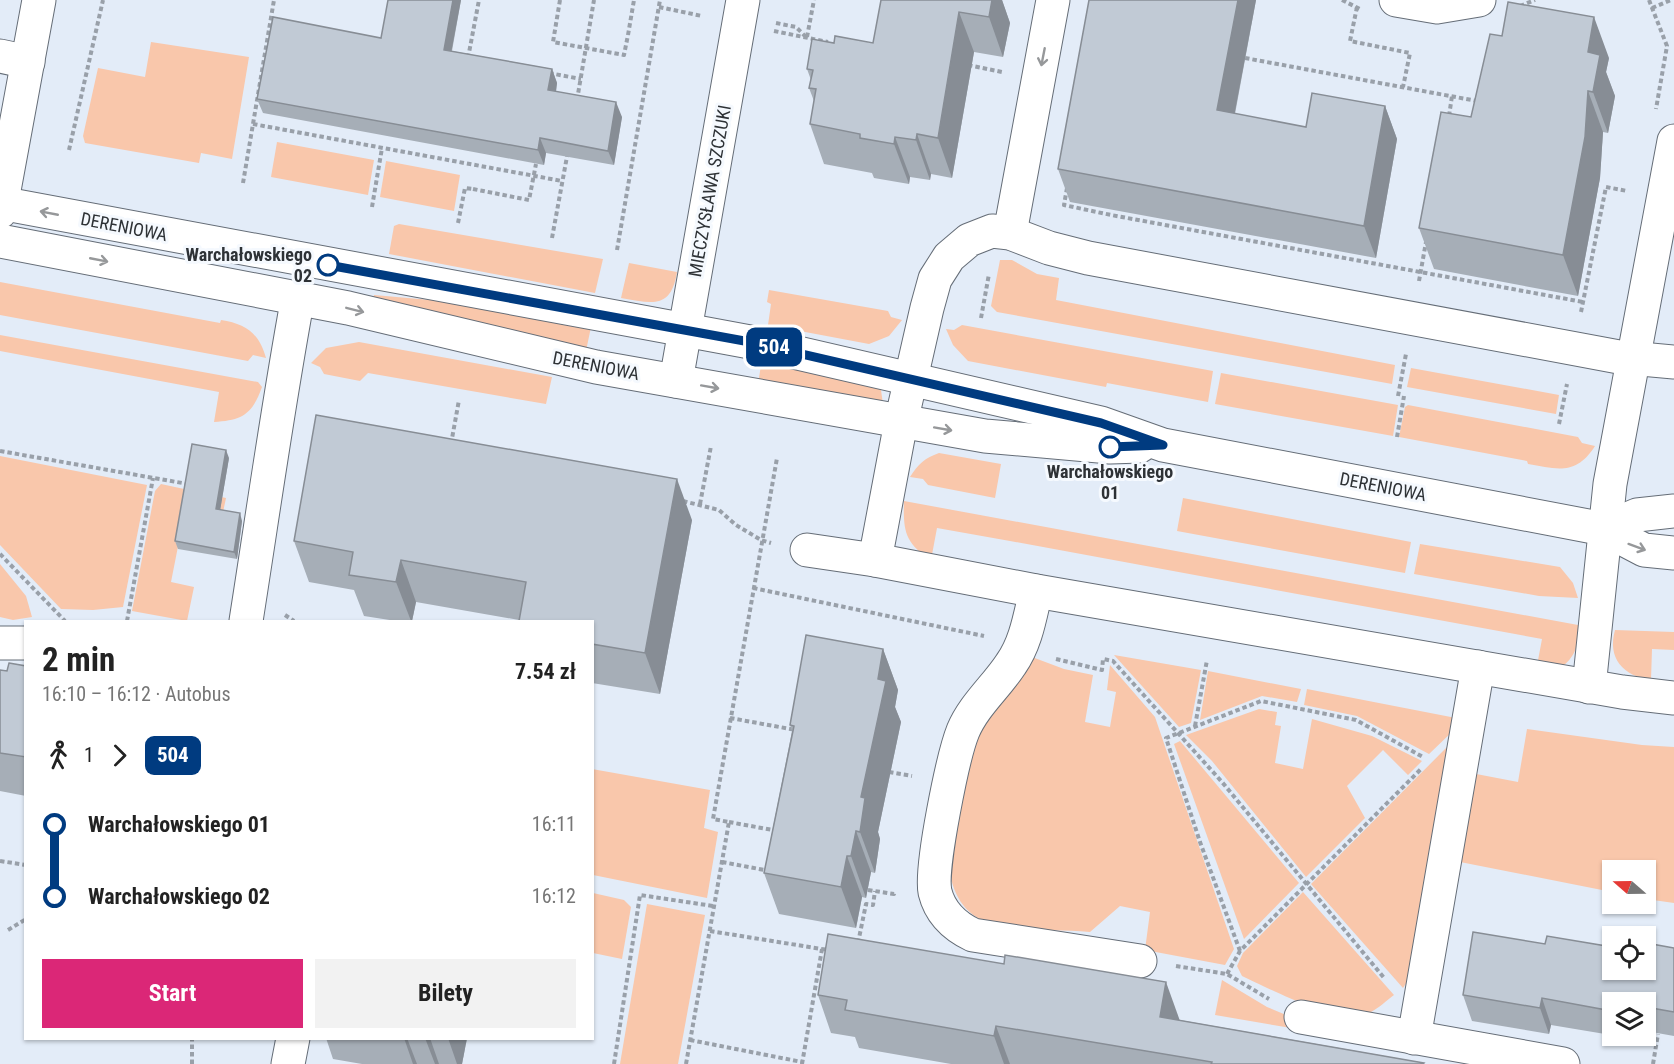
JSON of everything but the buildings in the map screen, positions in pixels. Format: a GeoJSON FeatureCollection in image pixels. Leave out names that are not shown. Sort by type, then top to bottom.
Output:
{"type":"FeatureCollection","features":[{"type":"Feature","properties":{"kind":"street"},"geometry":{"type":"LineString","coordinates":[[0,206],[14,59],[39,0]]}},
{"type":"Feature","properties":{"kind":"street","name":"MIECZYSŁAWA SZCZUKI"},"geometry":{"type":"LineString","coordinates":[[676,381],[743,0]]}},
{"type":"Feature","properties":{"kind":"street"},"geometry":{"type":"LineString","coordinates":[[1010,233],[1053,0]]}},
{"type":"Feature","properties":{"kind":"street"},"geometry":{"type":"LineString","coordinates":[[1396,0],[1437,7],[1479,0]]}},
{"type":"Feature","properties":{"kind":"street"},"geometry":{"type":"LineString","coordinates":[[1589,687],[1604,529],[1674,141]]}},
{"type":"Feature","properties":{"kind":"street","name":"DERENIOWA"},"geometry":{"type":"LineString","coordinates":[[0,206],[685,329],[911,378],[1101,423],[1163,445],[1604,529],[1644,550],[1674,553]]}},
{"type":"Feature","properties":{"kind":"street"},"geometry":{"type":"LineString","coordinates":[[875,560],[901,422],[935,279],[949,257],[969,240],[992,231],[1010,233],[1049,248],[1088,258],[1633,359],[1674,362]]}},
{"type":"Feature","properties":{"kind":"street","name":"DERENIOWA"},"geometry":{"type":"LineString","coordinates":[[0,241],[298,297],[596,368],[901,422],[985,436],[1110,447],[1163,445]]}},
{"type":"Feature","properties":{"kind":"street"},"geometry":{"type":"LineString","coordinates":[[246,620],[267,497],[276,416],[298,297]]}},
{"type":"Feature","properties":{"kind":"street"},"geometry":{"type":"LineString","coordinates":[[1604,529],[1637,515],[1674,511]]}},
{"type":"Feature","properties":{"kind":"street"},"geometry":{"type":"LineString","coordinates":[[807,550],[875,560],[1036,591],[1589,687],[1674,698]]}},
{"type":"Feature","properties":{"kind":"street"},"geometry":{"type":"LineString","coordinates":[[1036,591],[1022,644],[1012,663],[983,698],[963,731],[952,774],[935,867],[934,885],[939,903],[953,922],[973,935],[1140,961]]}},
{"type":"Feature","properties":{"kind":"street"},"geometry":{"type":"LineString","coordinates":[[0,643],[24,643]]}},
{"type":"Feature","properties":{"kind":"street"},"geometry":{"type":"LineString","coordinates":[[1415,1027],[1478,667]]}},
{"type":"Feature","properties":{"kind":"street"},"geometry":{"type":"LineString","coordinates":[[1301,1017],[1415,1027],[1563,1064]]}},
{"type":"Feature","properties":{"kind":"street"},"geometry":{"type":"LineString","coordinates":[[288,1064],[293,1040]]}},
{"type":"Feature","properties":{"kind":"path"},"geometry":{"type":"LineString","coordinates":[[69,150],[103,0]]}},
{"type":"Feature","properties":{"kind":"path"},"geometry":{"type":"LineString","coordinates":[[243,183],[274,0]]}},
{"type":"Feature","properties":{"kind":"path"},"geometry":{"type":"LineString","coordinates":[[479,0],[468,58],[480,60]]}},
{"type":"Feature","properties":{"kind":"path"},"geometry":{"type":"LineString","coordinates":[[560,0],[553,42],[624,55],[634,0]]}},
{"type":"Feature","properties":{"kind":"path"},"geometry":{"type":"LineString","coordinates":[[577,101],[594,0]]}},
{"type":"Feature","properties":{"kind":"path"},"geometry":{"type":"LineString","coordinates":[[617,250],[660,0]]}},
{"type":"Feature","properties":{"kind":"path"},"geometry":{"type":"LineString","coordinates":[[807,38],[814,0]]}},
{"type":"Feature","properties":{"kind":"path"},"geometry":{"type":"LineString","coordinates":[[1652,8],[1671,0]]}},
{"type":"Feature","properties":{"kind":"path"},"geometry":{"type":"LineString","coordinates":[[659,7],[712,19]]}},
{"type":"Feature","properties":{"kind":"path"},"geometry":{"type":"LineString","coordinates":[[1356,8],[1350,41],[1410,53],[1403,87]]}},
{"type":"Feature","properties":{"kind":"path"},"geometry":{"type":"LineString","coordinates":[[768,30],[830,42]]}},
{"type":"Feature","properties":{"kind":"path"},"geometry":{"type":"LineString","coordinates":[[1245,58],[1481,102]]}},
{"type":"Feature","properties":{"kind":"path"},"geometry":{"type":"LineString","coordinates":[[547,72],[581,79]]}},
{"type":"Feature","properties":{"kind":"path"},"geometry":{"type":"LineString","coordinates":[[1448,120],[1452,96]]}},
{"type":"Feature","properties":{"kind":"path"},"geometry":{"type":"LineString","coordinates":[[253,124],[562,181]]}},
{"type":"Feature","properties":{"kind":"path"},"geometry":{"type":"LineString","coordinates":[[552,238],[568,147]]}},
{"type":"Feature","properties":{"kind":"path"},"geometry":{"type":"LineString","coordinates":[[372,207],[382,148]]}},
{"type":"Feature","properties":{"kind":"path"},"geometry":{"type":"LineString","coordinates":[[458,223],[465,188],[529,200],[538,154]]}},
{"type":"Feature","properties":{"kind":"path"},"geometry":{"type":"LineString","coordinates":[[1068,182],[1064,205],[1583,302]]}},
{"type":"Feature","properties":{"kind":"path"},"geometry":{"type":"LineString","coordinates":[[1559,424],[1606,187],[1629,192]]}},
{"type":"Feature","properties":{"kind":"path"},"geometry":{"type":"LineString","coordinates":[[1397,437],[1412,319],[1427,237]]}},
{"type":"Feature","properties":{"kind":"path"},"geometry":{"type":"LineString","coordinates":[[451,445],[459,400]]}},
{"type":"Feature","properties":{"kind":"path"},"geometry":{"type":"LineString","coordinates":[[700,504],[711,446]]}},
{"type":"Feature","properties":{"kind":"path"},"geometry":{"type":"LineString","coordinates":[[0,451],[198,486]]}},
{"type":"Feature","properties":{"kind":"path"},"geometry":{"type":"LineString","coordinates":[[777,458],[713,819],[783,832]]}},
{"type":"Feature","properties":{"kind":"path"},"geometry":{"type":"LineString","coordinates":[[127,620],[153,478]]}},
{"type":"Feature","properties":{"kind":"path"},"geometry":{"type":"LineString","coordinates":[[677,500],[719,510],[736,525],[761,540],[807,550]]}},
{"type":"Feature","properties":{"kind":"path"},"geometry":{"type":"LineString","coordinates":[[0,554],[64,620]]}},
{"type":"Feature","properties":{"kind":"path"},"geometry":{"type":"LineString","coordinates":[[753,588],[1022,644],[1063,662],[1102,670],[1103,659],[1113,661],[1229,789],[1415,1027]]}},
{"type":"Feature","properties":{"kind":"path"},"geometry":{"type":"LineString","coordinates":[[1194,727],[1214,622]]}},
{"type":"Feature","properties":{"kind":"path"},"geometry":{"type":"LineString","coordinates":[[1227,974],[1240,951],[1430,760],[1356,720],[1262,701],[1167,738],[1200,842],[1240,951]]}},
{"type":"Feature","properties":{"kind":"path"},"geometry":{"type":"LineString","coordinates":[[730,718],[800,730]]}},
{"type":"Feature","properties":{"kind":"path"},"geometry":{"type":"LineString","coordinates":[[686,1064],[729,822]]}},
{"type":"Feature","properties":{"kind":"path"},"geometry":{"type":"LineString","coordinates":[[0,861],[24,865]]}},
{"type":"Feature","properties":{"kind":"path"},"geometry":{"type":"LineString","coordinates":[[722,862],[779,873]]}},
{"type":"Feature","properties":{"kind":"path"},"geometry":{"type":"LineString","coordinates":[[858,945],[866,903],[873,905],[875,891]]}},
{"type":"Feature","properties":{"kind":"path"},"geometry":{"type":"LineString","coordinates":[[614,1064],[640,895],[714,906]]}},
{"type":"Feature","properties":{"kind":"path"},"geometry":{"type":"LineString","coordinates":[[8,930],[24,920]]}},
{"type":"Feature","properties":{"kind":"path"},"geometry":{"type":"LineString","coordinates":[[710,931],[833,951]]}},
{"type":"Feature","properties":{"kind":"path"},"geometry":{"type":"LineString","coordinates":[[690,1040],[802,1063],[822,949]]}},
{"type":"Feature","properties":{"kind":"path"},"geometry":{"type":"LineString","coordinates":[[1140,961],[1227,974],[1301,1017]]}},
{"type":"Feature","properties":{"kind":"path"},"geometry":{"type":"LineString","coordinates":[[1653,1064],[1658,1034]]}},
{"type":"Feature","properties":{"kind":"path"},"geometry":{"type":"LineString","coordinates":[[192,1040],[192,1064]]}},
{"type":"Feature","properties":{"kind":"shaded area"},"geometry":{"type":"Polygon","coordinates":[[[151,42],[249,57],[232,159],[201,153],[199,163],[85,143],[83,136],[98,68],[145,77],[151,42]]]}},
{"type":"Feature","properties":{"kind":"shaded area"},"geometry":{"type":"Polygon","coordinates":[[[277,142],[374,160],[368,195],[271,177],[277,142]]]}},
{"type":"Feature","properties":{"kind":"shaded area"},"geometry":{"type":"Polygon","coordinates":[[[386,161],[460,175],[454,211],[380,197],[386,161]]]}},
{"type":"Feature","properties":{"kind":"shaded area"},"geometry":{"type":"Polygon","coordinates":[[[399,224],[603,259],[595,293],[389,254],[394,226],[399,224]]]}},
{"type":"Feature","properties":{"kind":"shaded area"},"geometry":{"type":"Polygon","coordinates":[[[1000,260],[1012,260],[1037,274],[1059,278],[1056,300],[1395,365],[1392,384],[997,312],[991,306],[1000,260]]]}},
{"type":"Feature","properties":{"kind":"shaded area"},"geometry":{"type":"Polygon","coordinates":[[[629,263],[677,272],[670,293],[665,298],[651,302],[621,298],[629,263]]]}},
{"type":"Feature","properties":{"kind":"shaded area"},"geometry":{"type":"Polygon","coordinates":[[[0,282],[220,323],[221,320],[238,324],[250,331],[260,342],[266,358],[253,355],[248,361],[0,315],[0,282]]]}},
{"type":"Feature","properties":{"kind":"shaded area"},"geometry":{"type":"Polygon","coordinates":[[[769,290],[888,311],[891,317],[902,320],[889,336],[869,344],[768,325],[771,304],[767,302],[769,290]]]}},
{"type":"Feature","properties":{"kind":"shaded area"},"geometry":{"type":"Polygon","coordinates":[[[374,295],[453,302],[591,327],[586,351],[372,304],[374,295]]]}},
{"type":"Feature","properties":{"kind":"shaded area"},"geometry":{"type":"Polygon","coordinates":[[[962,325],[1213,371],[1208,402],[1107,383],[1106,387],[968,361],[953,345],[946,329],[954,330],[962,325]]]}},
{"type":"Feature","properties":{"kind":"shaded area"},"geometry":{"type":"Polygon","coordinates":[[[0,335],[258,382],[262,387],[254,404],[245,414],[232,420],[214,422],[219,392],[0,351],[0,335]]]}},
{"type":"Feature","properties":{"kind":"shaded area"},"geometry":{"type":"Polygon","coordinates":[[[359,342],[552,377],[546,404],[368,373],[360,381],[324,374],[320,367],[311,363],[326,348],[359,342]]]}},
{"type":"Feature","properties":{"kind":"shaded area"},"geometry":{"type":"Polygon","coordinates":[[[762,359],[874,385],[881,390],[883,404],[758,384],[762,359]]]}},
{"type":"Feature","properties":{"kind":"shaded area"},"geometry":{"type":"Polygon","coordinates":[[[1411,368],[1559,395],[1556,414],[1407,387],[1411,368]]]}},
{"type":"Feature","properties":{"kind":"shaded area"},"geometry":{"type":"Polygon","coordinates":[[[1221,373],[1398,405],[1393,436],[1215,404],[1221,373]]]}},
{"type":"Feature","properties":{"kind":"shaded area"},"geometry":{"type":"Polygon","coordinates":[[[1408,405],[1578,437],[1582,443],[1595,446],[1588,456],[1573,466],[1548,468],[1528,464],[1527,461],[1399,437],[1405,407],[1408,405]]]}},
{"type":"Feature","properties":{"kind":"shaded area"},"geometry":{"type":"Polygon","coordinates":[[[939,453],[1001,464],[995,498],[928,485],[923,479],[910,477],[922,462],[939,453]]]}},
{"type":"Feature","properties":{"kind":"shaded area"},"geometry":{"type":"Polygon","coordinates":[[[0,456],[147,485],[123,607],[93,610],[61,609],[0,545],[0,456]]]}},
{"type":"Feature","properties":{"kind":"shaded area"},"geometry":{"type":"Polygon","coordinates":[[[161,484],[226,498],[222,517],[185,511],[171,582],[194,587],[187,620],[132,611],[155,491],[161,484]]]}},
{"type":"Feature","properties":{"kind":"shaded area"},"geometry":{"type":"Polygon","coordinates":[[[1183,498],[1411,542],[1405,573],[1177,531],[1183,498]]]}},
{"type":"Feature","properties":{"kind":"shaded area"},"geometry":{"type":"Polygon","coordinates":[[[904,501],[1578,625],[1579,638],[1575,651],[1562,666],[1554,670],[1536,671],[1542,639],[937,528],[931,560],[916,548],[907,535],[904,501]]]}},
{"type":"Feature","properties":{"kind":"shaded area"},"geometry":{"type":"Polygon","coordinates":[[[1420,544],[1560,567],[1573,583],[1578,598],[1539,596],[1414,574],[1420,544]]]}},
{"type":"Feature","properties":{"kind":"shaded area"},"geometry":{"type":"Polygon","coordinates":[[[0,564],[26,596],[32,617],[13,620],[0,617],[0,564]]]}},
{"type":"Feature","properties":{"kind":"shaded area"},"geometry":{"type":"Polygon","coordinates":[[[1615,630],[1674,632],[1674,650],[1652,649],[1651,680],[1641,678],[1625,670],[1615,657],[1613,640],[1615,630]]]}},
{"type":"Feature","properties":{"kind":"shaded area"},"geometry":{"type":"Polygon","coordinates":[[[1114,655],[1201,670],[1191,723],[1179,727],[1114,655]]]}},
{"type":"Feature","properties":{"kind":"shaded area"},"geometry":{"type":"Polygon","coordinates":[[[1032,657],[1064,669],[1093,675],[1085,722],[1110,727],[1116,692],[1107,690],[1110,665],[1155,717],[1234,949],[1225,965],[1145,950],[1150,912],[1120,906],[1090,932],[998,926],[980,919],[964,907],[954,887],[948,859],[974,734],[1032,657]]]}},
{"type":"Feature","properties":{"kind":"shaded area"},"geometry":{"type":"Polygon","coordinates":[[[1208,671],[1301,689],[1297,702],[1262,696],[1200,720],[1208,671]]]}},
{"type":"Feature","properties":{"kind":"shaded area"},"geometry":{"type":"Polygon","coordinates":[[[1307,689],[1456,718],[1454,730],[1429,754],[1357,716],[1304,705],[1307,689]]]}},
{"type":"Feature","properties":{"kind":"shaded area"},"geometry":{"type":"Polygon","coordinates":[[[1259,709],[1277,712],[1275,725],[1281,726],[1275,763],[1303,769],[1312,719],[1372,736],[1422,761],[1408,775],[1383,750],[1347,786],[1365,818],[1306,877],[1212,761],[1186,735],[1259,709]]]}},
{"type":"Feature","properties":{"kind":"shaded area"},"geometry":{"type":"Polygon","coordinates":[[[1527,729],[1642,745],[1674,747],[1674,903],[1656,900],[1656,860],[1602,860],[1602,890],[1455,861],[1471,773],[1518,782],[1527,729]]]}},
{"type":"Feature","properties":{"kind":"shaded area"},"geometry":{"type":"Polygon","coordinates":[[[1180,741],[1299,883],[1244,939],[1174,744],[1180,741]]]}},
{"type":"Feature","properties":{"kind":"shaded area"},"geometry":{"type":"Polygon","coordinates":[[[1451,743],[1409,979],[1403,988],[1311,884],[1451,743]]]}},
{"type":"Feature","properties":{"kind":"shaded area"},"geometry":{"type":"Polygon","coordinates":[[[594,769],[710,790],[704,828],[718,832],[707,898],[594,875],[594,769]]]}},
{"type":"Feature","properties":{"kind":"shaded area"},"geometry":{"type":"Polygon","coordinates":[[[1303,892],[1394,995],[1371,1012],[1358,1015],[1324,1010],[1242,976],[1237,966],[1243,953],[1303,892]]]}},
{"type":"Feature","properties":{"kind":"shaded area"},"geometry":{"type":"Polygon","coordinates":[[[594,893],[624,900],[631,907],[622,959],[594,953],[594,893]]]}},
{"type":"Feature","properties":{"kind":"shaded area"},"geometry":{"type":"Polygon","coordinates":[[[647,904],[705,915],[678,1064],[620,1064],[647,904]]]}},
{"type":"Feature","properties":{"kind":"shaded area"},"geometry":{"type":"Polygon","coordinates":[[[1222,980],[1267,1007],[1298,1020],[1297,1029],[1215,1015],[1222,980]]]}},
{"type":"Feature","properties":{"kind":"bus line","name":"504"},"geometry":{"type":"LineString","coordinates":[[328,265],[750,342],[1101,423],[1163,445],[1110,447]]}},
{"type":"Feature","properties":{"kind":"place","name":"Warchałowskiego 02"},"geometry":{"type":"Point","coordinates":[328,265]}},
{"type":"Feature","properties":{"kind":"place","name":"Warchałowskiego 01"},"geometry":{"type":"Point","coordinates":[1110,447]}}]}
